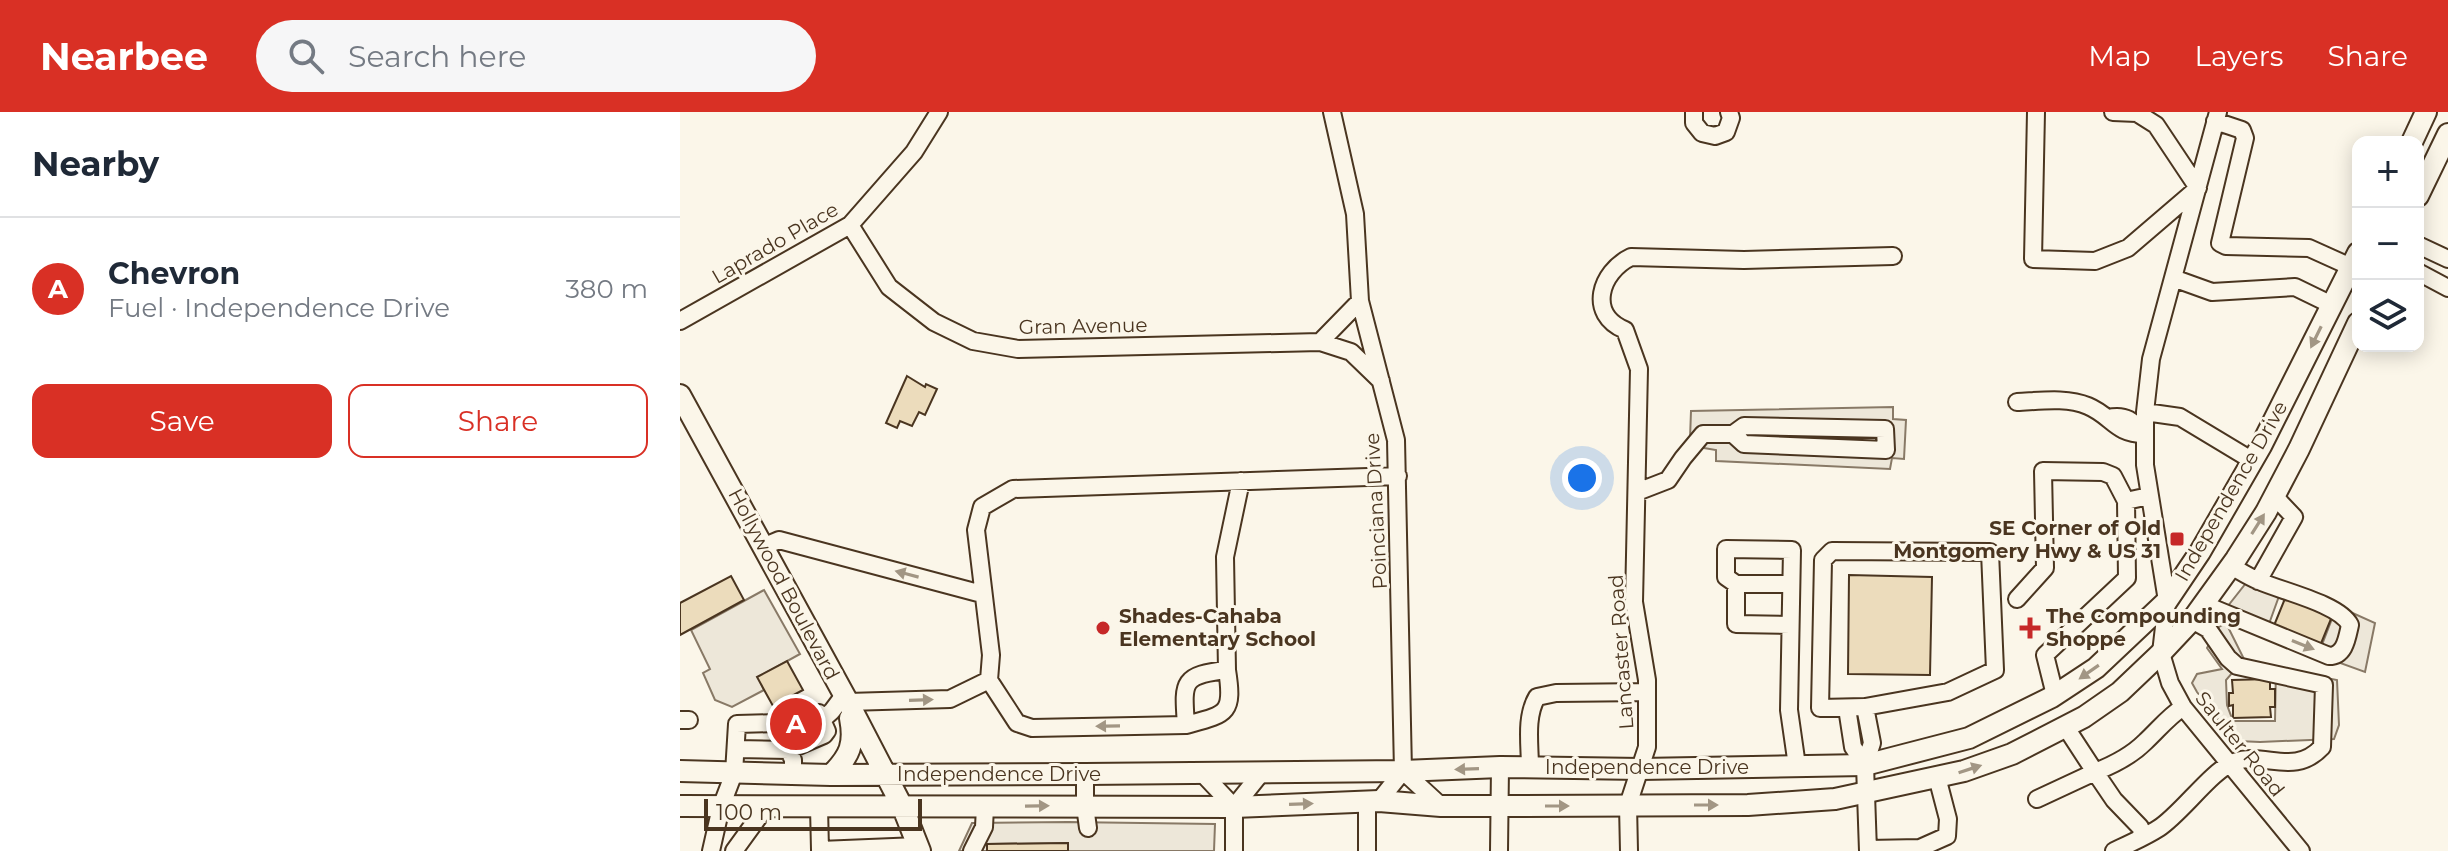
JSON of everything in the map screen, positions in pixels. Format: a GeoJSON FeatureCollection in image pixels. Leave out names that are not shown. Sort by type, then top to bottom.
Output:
{"type":"FeatureCollection","features":[{"type":"Feature","properties":{"kind":"main road"},"geometry":{"type":"LineString","coordinates":[[2415,136],[2426,112]]}},
{"type":"Feature","properties":{"kind":"main road"},"geometry":{"type":"LineString","coordinates":[[2424,184],[2448,134]]}},
{"type":"Feature","properties":{"kind":"main road","name":"Independence Drive"},"geometry":{"type":"LineString","coordinates":[[680,771],[831,775],[1085,774],[1865,765],[1969,738],[2055,695],[2096,668],[2167,601],[2200,552],[2253,461],[2352,264]]}},
{"type":"Feature","properties":{"kind":"main road","name":"Independence Drive"},"geometry":{"type":"LineString","coordinates":[[680,806],[1234,807],[1373,801],[1441,806],[1748,805],[1835,799],[1964,771],[2012,754],[2084,717],[2120,692],[2161,653],[2231,566],[2274,496],[2352,336]]}},
{"type":"Feature","properties":{"kind":"main road","name":"Hollywood Boulevard"},"geometry":{"type":"LineString","coordinates":[[680,395],[846,698],[903,808],[919,848]]}},
{"type":"Feature","properties":{"kind":"main road"},"geometry":{"type":"LineString","coordinates":[[831,775],[844,762],[854,738],[846,698]]}},
{"type":"Feature","properties":{"kind":"street","name":"Laprado Place"},"geometry":{"type":"LineString","coordinates":[[680,321],[850,225],[914,152],[939,112]]}},
{"type":"Feature","properties":{"kind":"street","name":"Poinciana Drive"},"geometry":{"type":"LineString","coordinates":[[1332,112],[1355,214],[1360,301],[1396,440],[1403,771]]}},
{"type":"Feature","properties":{"kind":"street"},"geometry":{"type":"LineString","coordinates":[[1694,112],[1694,123],[1702,133],[1715,136],[1726,132],[1731,118],[1729,112]]}},
{"type":"Feature","properties":{"kind":"street"},"geometry":{"type":"LineString","coordinates":[[2036,112],[2033,259],[2095,261],[2128,248],[2198,188]]}},
{"type":"Feature","properties":{"kind":"street"},"geometry":{"type":"LineString","coordinates":[[2113,112],[2137,113],[2156,125],[2198,188]]}},
{"type":"Feature","properties":{"kind":"street"},"geometry":{"type":"LineString","coordinates":[[2161,653],[2167,601],[2149,496],[2145,412],[2151,359],[2216,117],[2242,130],[2245,138],[2220,243],[2226,246],[2309,248],[2352,259]]}},
{"type":"Feature","properties":{"kind":"street","name":"Gran Avenue"},"geometry":{"type":"LineString","coordinates":[[850,225],[889,287],[934,322],[973,341],[1018,349],[1320,342],[1351,352],[1383,382]]}},
{"type":"Feature","properties":{"kind":"street"},"geometry":{"type":"LineString","coordinates":[[2424,248],[2448,259]]}},
{"type":"Feature","properties":{"kind":"street","name":"Lancaster Road"},"geometry":{"type":"LineString","coordinates":[[1629,851],[1628,805],[1647,747],[1647,680],[1634,602],[1639,369],[1625,330],[1612,324],[1604,311],[1602,295],[1607,277],[1617,264],[1631,257],[1744,260],[1893,256]]}},
{"type":"Feature","properties":{"kind":"street"},"geometry":{"type":"LineString","coordinates":[[2424,275],[2448,288]]}},
{"type":"Feature","properties":{"kind":"street"},"geometry":{"type":"LineString","coordinates":[[2173,278],[2212,292],[2295,287],[2332,305]]}},
{"type":"Feature","properties":{"kind":"street"},"geometry":{"type":"LineString","coordinates":[[1320,342],[1360,301]]}},
{"type":"Feature","properties":{"kind":"street"},"geometry":{"type":"LineString","coordinates":[[2017,402],[2082,403],[2093,407],[2115,427],[2130,434],[2144,434]]}},
{"type":"Feature","properties":{"kind":"street"},"geometry":{"type":"LineString","coordinates":[[2145,412],[2180,417],[2253,461]]}},
{"type":"Feature","properties":{"kind":"street"},"geometry":{"type":"LineString","coordinates":[[1637,492],[1668,480],[1703,434],[1733,434],[1744,426],[1885,429],[1886,450],[1744,444],[1733,434]]}},
{"type":"Feature","properties":{"kind":"street"},"geometry":{"type":"LineString","coordinates":[[1804,447],[1805,427]]}},
{"type":"Feature","properties":{"kind":"street"},"geometry":{"type":"LineString","coordinates":[[2017,599],[2045,568],[2043,471],[2103,472],[2113,476],[2126,501],[2127,578],[2045,655],[2055,695]]}},
{"type":"Feature","properties":{"kind":"street"},"geometry":{"type":"LineString","coordinates":[[1241,481],[1225,557],[1227,670],[1231,693],[1227,707],[1217,717],[1186,725],[1032,728],[1017,723],[989,680],[991,655],[976,530],[982,507],[1013,489],[1241,481],[1398,476]]}},
{"type":"Feature","properties":{"kind":"street"},"geometry":{"type":"LineString","coordinates":[[2126,501],[2149,496]]}},
{"type":"Feature","properties":{"kind":"street"},"geometry":{"type":"LineString","coordinates":[[2258,581],[2294,517],[2274,496]]}},
{"type":"Feature","properties":{"kind":"street"},"geometry":{"type":"LineString","coordinates":[[765,546],[779,540],[982,594]]}},
{"type":"Feature","properties":{"kind":"street"},"geometry":{"type":"LineString","coordinates":[[1791,584],[1736,584],[1726,577],[1726,549],[1792,550],[1789,710],[1797,766]]}},
{"type":"Feature","properties":{"kind":"street"},"geometry":{"type":"LineString","coordinates":[[1832,551],[1990,552],[1995,670],[1948,692],[1847,708],[1820,708],[1823,560],[1832,551]]}},
{"type":"Feature","properties":{"kind":"street"},"geometry":{"type":"LineString","coordinates":[[2197,612],[2329,656],[2341,652],[2350,625],[2347,618],[2258,581],[2231,566]]}},
{"type":"Feature","properties":{"kind":"street"},"geometry":{"type":"LineString","coordinates":[[1736,584],[1736,624],[1790,625]]}},
{"type":"Feature","properties":{"kind":"street"},"geometry":{"type":"LineString","coordinates":[[2114,851],[2160,828],[2229,764],[2244,759],[2291,764],[2313,757],[2322,747],[2324,685],[2237,666],[2228,658],[2197,612]]}},
{"type":"Feature","properties":{"kind":"street","name":"Saulter Road"},"geometry":{"type":"LineString","coordinates":[[2161,653],[2170,683],[2183,707],[2301,851]]}},
{"type":"Feature","properties":{"kind":"street"},"geometry":{"type":"LineString","coordinates":[[1186,725],[1184,695],[1190,680],[1203,673],[1227,670]]}},
{"type":"Feature","properties":{"kind":"street"},"geometry":{"type":"LineString","coordinates":[[822,720],[846,698],[950,699],[989,680]]}},
{"type":"Feature","properties":{"kind":"street"},"geometry":{"type":"LineString","coordinates":[[1530,768],[1529,724],[1535,700],[1541,695],[1647,692]]}},
{"type":"Feature","properties":{"kind":"street"},"geometry":{"type":"LineString","coordinates":[[1865,707],[1872,743],[1865,765],[1868,850],[1920,848],[1947,836],[1948,819],[1937,777]]}},
{"type":"Feature","properties":{"kind":"street"},"geometry":{"type":"LineString","coordinates":[[2037,799],[2117,763],[2183,707]]}},
{"type":"Feature","properties":{"kind":"street"},"geometry":{"type":"LineString","coordinates":[[1847,708],[1853,747],[1865,765]]}},
{"type":"Feature","properties":{"kind":"street"},"geometry":{"type":"LineString","coordinates":[[736,749],[789,750],[827,731],[819,713],[815,713],[781,731]]}},
{"type":"Feature","properties":{"kind":"street"},"geometry":{"type":"LineString","coordinates":[[711,851],[721,807],[734,773],[737,724],[778,723],[793,760],[793,774]]}},
{"type":"Feature","properties":{"kind":"street"},"geometry":{"type":"LineString","coordinates":[[2065,726],[2114,800],[2140,827],[2143,836]]}},
{"type":"Feature","properties":{"kind":"street"},"geometry":{"type":"LineString","coordinates":[[1499,851],[1500,767]]}},
{"type":"Feature","properties":{"kind":"street"},"geometry":{"type":"LineString","coordinates":[[1367,851],[1373,801],[1403,771],[1441,806]]}},
{"type":"Feature","properties":{"kind":"street"},"geometry":{"type":"LineString","coordinates":[[1201,772],[1234,807]]}},
{"type":"Feature","properties":{"kind":"street"},"geometry":{"type":"LineString","coordinates":[[1234,851],[1234,807],[1262,772]]}},
{"type":"Feature","properties":{"kind":"street"},"geometry":{"type":"LineString","coordinates":[[1085,774],[1088,828]]}},
{"type":"Feature","properties":{"kind":"street"},"geometry":{"type":"LineString","coordinates":[[738,850],[766,807]]}},
{"type":"Feature","properties":{"kind":"street"},"geometry":{"type":"LineString","coordinates":[[819,807],[826,850],[919,848]]}},
{"type":"Feature","properties":{"kind":"street"},"geometry":{"type":"LineString","coordinates":[[972,851],[984,827],[985,807]]}},
{"type":"Feature","properties":{"kind":"shaded area"},"geometry":{"type":"Polygon","coordinates":[[[1893,407],[1893,419],[1906,420],[1904,459],[1892,458],[1890,469],[1716,461],[1716,450],[1704,448],[1690,439],[1691,411],[1893,407]]]}},
{"type":"Feature","properties":{"kind":"shaded area"},"geometry":{"type":"Polygon","coordinates":[[[2254,573],[2283,585],[2265,635],[2220,616],[2254,573]]]}},
{"type":"Feature","properties":{"kind":"shaded area"},"geometry":{"type":"Polygon","coordinates":[[[764,590],[800,654],[758,677],[764,690],[732,707],[715,700],[703,673],[710,669],[691,630],[764,590]]]}},
{"type":"Feature","properties":{"kind":"shaded area"},"geometry":{"type":"Polygon","coordinates":[[[2337,606],[2375,623],[2365,672],[2318,655],[2337,606]]]}},
{"type":"Feature","properties":{"kind":"shaded area"},"geometry":{"type":"Polygon","coordinates":[[[2226,623],[2244,659],[2226,680],[2227,705],[2233,721],[2275,721],[2276,668],[2337,680],[2339,725],[2334,739],[2260,742],[2238,741],[2230,735],[2192,683],[2197,674],[2222,669],[2207,648],[2219,627],[2226,623]]]}},
{"type":"Feature","properties":{"kind":"shaded area"},"geometry":{"type":"Polygon","coordinates":[[[972,823],[1215,824],[1214,851],[1068,851],[1068,843],[988,844],[987,851],[959,851],[972,823]]]}},
{"type":"Feature","properties":{"kind":"building"},"geometry":{"type":"Polygon","coordinates":[[[907,376],[925,387],[926,384],[937,389],[925,415],[919,412],[912,426],[900,421],[897,428],[886,423],[907,376]]]}},
{"type":"Feature","properties":{"kind":"building"},"geometry":{"type":"Polygon","coordinates":[[[1849,575],[1932,577],[1930,675],[1848,674],[1849,575]]]}},
{"type":"Feature","properties":{"kind":"building"},"geometry":{"type":"Polygon","coordinates":[[[731,576],[744,600],[680,635],[680,603],[731,576]]]}},
{"type":"Feature","properties":{"kind":"building"},"geometry":{"type":"Polygon","coordinates":[[[2286,596],[2333,614],[2320,646],[2273,628],[2286,596]]]}},
{"type":"Feature","properties":{"kind":"building"},"geometry":{"type":"Polygon","coordinates":[[[787,661],[803,690],[773,706],[757,677],[787,661]]]}},
{"type":"Feature","properties":{"kind":"building"},"geometry":{"type":"Polygon","coordinates":[[[2270,679],[2270,689],[2275,689],[2275,707],[2270,707],[2271,717],[2233,718],[2233,705],[2229,706],[2229,693],[2233,693],[2232,680],[2270,679]]]}},
{"type":"Feature","properties":{"kind":"building"},"geometry":{"type":"Polygon","coordinates":[[[1068,843],[1068,851],[987,851],[987,844],[1068,843]]]}},
{"type":"Feature","properties":{"kind":"place","name":"SE Corner of Old Montgomery Hwy & US 31"},"geometry":{"type":"Point","coordinates":[2177,539]}},
{"type":"Feature","properties":{"kind":"place","name":"Shades-Cahaba Elementary School"},"geometry":{"type":"Point","coordinates":[1103,628]}},
{"type":"Feature","properties":{"kind":"place","name":"The Compounding Shoppe"},"geometry":{"type":"Point","coordinates":[2030,628]}},
{"type":"Feature","properties":{"kind":"place","name":"Chevron"},"geometry":{"type":"Point","coordinates":[796,724]}}]}
